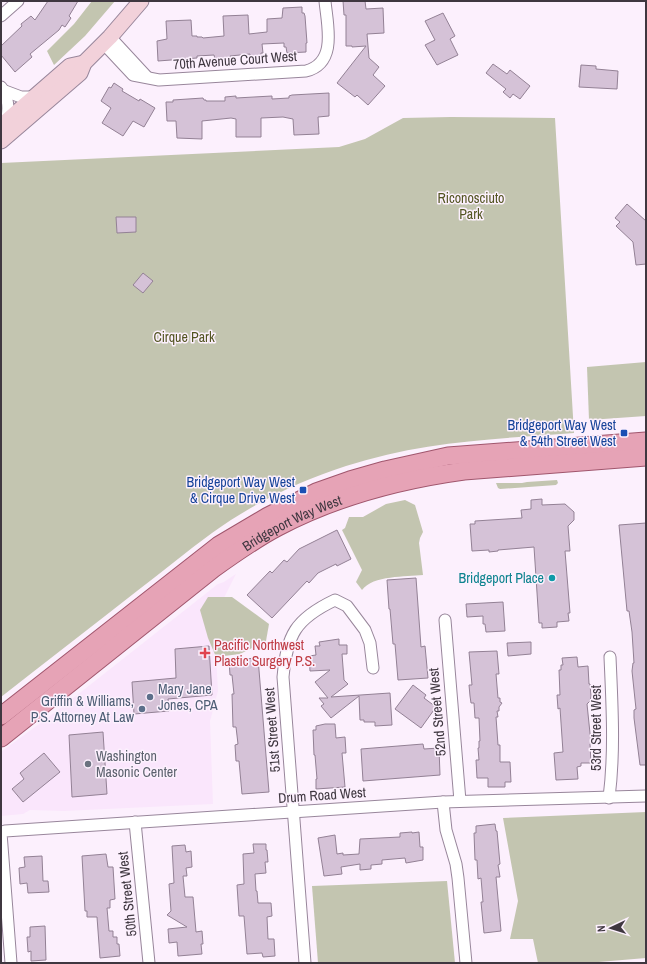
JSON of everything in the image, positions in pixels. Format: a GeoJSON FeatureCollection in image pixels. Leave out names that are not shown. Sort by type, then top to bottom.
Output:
{"type":"FeatureCollection","features":[{"type":"Feature","properties":{"kind":"main road"},"geometry":{"type":"LineString","coordinates":[[1,141],[80,73],[84,63],[107,41],[141,1]]}},
{"type":"Feature","properties":{"kind":"main road"},"geometry":{"type":"LineString","coordinates":[[3,124],[70,66],[84,63]]}},
{"type":"Feature","properties":{"kind":"main road","name":"Bridgeport Way West"},"geometry":{"type":"LineString","coordinates":[[1,716],[219,545],[268,516],[316,492],[385,470],[448,456],[646,441]]}},
{"type":"Feature","properties":{"kind":"main road","name":"Bridgeport Way West"},"geometry":{"type":"LineString","coordinates":[[1,738],[213,568],[278,527],[304,515],[370,489],[434,475],[464,471],[646,457]]}},
{"type":"Feature","properties":{"kind":"street"},"geometry":{"type":"LineString","coordinates":[[1,16],[18,1]]}},
{"type":"Feature","properties":{"kind":"street","name":"70th Avenue Court West"},"geometry":{"type":"LineString","coordinates":[[107,41],[133,75],[147,76],[155,79],[168,80],[313,69],[323,60],[329,45],[325,1]]}},
{"type":"Feature","properties":{"kind":"street"},"geometry":{"type":"LineString","coordinates":[[3,89],[21,97],[36,97]]}},
{"type":"Feature","properties":{"kind":"street"},"geometry":{"type":"LineString","coordinates":[[3,89],[8,105],[8,115],[3,124]]}},
{"type":"Feature","properties":{"kind":"street","name":"51st Street West"},"geometry":{"type":"LineString","coordinates":[[305,963],[283,678],[285,654],[290,639],[299,624],[319,608],[335,600],[347,606],[366,630],[370,643],[373,668]]}},
{"type":"Feature","properties":{"kind":"street","name":"52nd Street West"},"geometry":{"type":"LineString","coordinates":[[445,620],[460,801]]}},
{"type":"Feature","properties":{"kind":"street","name":"53rd Street West"},"geometry":{"type":"LineString","coordinates":[[609,798],[612,777],[613,731],[610,657]]}},
{"type":"Feature","properties":{"kind":"street","name":"Drum Road West"},"geometry":{"type":"LineString","coordinates":[[1,833],[21,829],[442,802],[646,796]]}},
{"type":"Feature","properties":{"kind":"street"},"geometry":{"type":"LineString","coordinates":[[442,802],[446,830],[456,864],[466,963]]}},
{"type":"Feature","properties":{"kind":"street","name":"50th Street West"},"geometry":{"type":"LineString","coordinates":[[135,822],[149,963]]}},
{"type":"Feature","properties":{"kind":"street"},"geometry":{"type":"LineString","coordinates":[[1,833],[11,963]]}},
{"type":"Feature","properties":{"kind":"shaded area"},"geometry":{"type":"Polygon","coordinates":[[[236,574],[224,598],[215,637],[218,691],[210,721],[213,804],[64,811],[30,810],[23,814],[1,816],[1,752],[57,711],[218,584],[236,574]]]}},
{"type":"Feature","properties":{"kind":"green space"},"geometry":{"type":"Polygon","coordinates":[[[92,1],[115,1],[85,36],[54,65],[47,51],[74,24],[92,1]]]}},
{"type":"Feature","properties":{"kind":"green space","name":"Cirque Park"},"geometry":{"type":"Polygon","coordinates":[[[403,118],[555,118],[574,433],[459,442],[403,451],[346,466],[293,486],[227,522],[1,697],[1,163],[339,147],[365,139],[403,118]]]}},
{"type":"Feature","properties":{"kind":"green space"},"geometry":{"type":"Polygon","coordinates":[[[646,362],[646,416],[589,420],[587,367],[646,362]]]}},
{"type":"Feature","properties":{"kind":"green space"},"geometry":{"type":"Polygon","coordinates":[[[557,480],[558,483],[556,485],[500,489],[496,483],[522,483],[557,480]]]}},
{"type":"Feature","properties":{"kind":"green space"},"geometry":{"type":"Polygon","coordinates":[[[405,500],[415,505],[423,532],[419,543],[423,575],[382,579],[367,585],[362,590],[356,582],[362,570],[342,530],[345,528],[349,517],[363,517],[386,504],[405,500]]]}},
{"type":"Feature","properties":{"kind":"green space"},"geometry":{"type":"Polygon","coordinates":[[[208,597],[232,597],[269,624],[266,641],[240,654],[216,657],[208,638],[200,610],[208,597]]]}},
{"type":"Feature","properties":{"kind":"green space"},"geometry":{"type":"Polygon","coordinates":[[[646,812],[646,958],[587,963],[538,963],[533,939],[510,939],[518,901],[503,818],[646,812]]]}},
{"type":"Feature","properties":{"kind":"green space"},"geometry":{"type":"Polygon","coordinates":[[[447,881],[455,963],[318,963],[312,886],[447,881]]]}},
{"type":"Feature","properties":{"kind":"building"},"geometry":{"type":"Polygon","coordinates":[[[48,1],[78,1],[69,16],[71,18],[65,27],[62,25],[59,30],[30,54],[32,57],[15,72],[1,55],[1,46],[22,26],[21,24],[31,16],[35,20],[48,1]]]}},
{"type":"Feature","properties":{"kind":"building"},"geometry":{"type":"Polygon","coordinates":[[[343,1],[365,1],[366,9],[383,8],[384,33],[367,34],[369,58],[379,67],[373,75],[385,86],[368,105],[357,95],[355,97],[337,83],[366,46],[346,46],[346,15],[344,15],[343,1]]]}},
{"type":"Feature","properties":{"kind":"building"},"geometry":{"type":"Polygon","coordinates":[[[302,7],[302,13],[304,13],[305,16],[307,43],[306,52],[287,53],[284,43],[262,44],[263,53],[261,53],[261,56],[250,57],[250,54],[215,59],[214,55],[158,61],[157,41],[167,39],[166,21],[191,20],[192,36],[203,38],[224,36],[223,16],[248,15],[249,34],[267,32],[267,19],[282,18],[283,8],[302,7]]]}},
{"type":"Feature","properties":{"kind":"building"},"geometry":{"type":"Polygon","coordinates":[[[443,13],[455,36],[450,39],[458,55],[437,65],[425,45],[435,40],[425,21],[443,13]]]}},
{"type":"Feature","properties":{"kind":"building"},"geometry":{"type":"Polygon","coordinates":[[[493,64],[507,74],[510,70],[530,86],[520,99],[513,94],[510,98],[503,92],[506,89],[486,73],[493,64]]]}},
{"type":"Feature","properties":{"kind":"building"},"geometry":{"type":"Polygon","coordinates":[[[581,65],[596,66],[596,69],[618,71],[617,89],[579,87],[581,65]]]}},
{"type":"Feature","properties":{"kind":"building"},"geometry":{"type":"Polygon","coordinates":[[[114,83],[123,89],[122,91],[155,108],[144,127],[133,121],[123,136],[102,123],[111,108],[101,101],[109,87],[111,88],[114,83]]]}},
{"type":"Feature","properties":{"kind":"building"},"geometry":{"type":"Polygon","coordinates":[[[329,93],[329,116],[318,117],[319,134],[294,135],[293,119],[283,117],[261,118],[261,137],[236,137],[236,119],[231,118],[202,121],[202,139],[177,138],[176,121],[167,121],[166,102],[173,102],[173,100],[203,98],[206,101],[225,101],[225,97],[236,96],[236,98],[272,96],[272,99],[289,98],[289,96],[292,95],[329,93]]]}},
{"type":"Feature","properties":{"kind":"building"},"geometry":{"type":"Polygon","coordinates":[[[627,204],[646,221],[646,264],[636,265],[633,242],[616,226],[620,222],[615,218],[627,204]]]}},
{"type":"Feature","properties":{"kind":"building"},"geometry":{"type":"Polygon","coordinates":[[[116,217],[136,217],[136,232],[117,233],[116,217]]]}},
{"type":"Feature","properties":{"kind":"building"},"geometry":{"type":"Polygon","coordinates":[[[143,273],[153,281],[143,293],[133,285],[143,273]]]}},
{"type":"Feature","properties":{"kind":"building","name":"Bridgeport Place"},"geometry":{"type":"Polygon","coordinates":[[[542,499],[542,505],[565,504],[574,512],[574,520],[568,526],[570,551],[565,551],[570,613],[568,613],[569,621],[557,622],[557,627],[542,628],[542,623],[539,623],[534,547],[489,552],[489,550],[472,551],[470,524],[475,524],[475,521],[522,518],[521,510],[531,509],[531,500],[542,499]]]}},
{"type":"Feature","properties":{"kind":"building"},"geometry":{"type":"Polygon","coordinates":[[[646,523],[646,765],[640,765],[634,718],[634,710],[636,709],[632,671],[634,663],[632,632],[629,611],[627,611],[619,525],[646,523]]]}},
{"type":"Feature","properties":{"kind":"building"},"geometry":{"type":"Polygon","coordinates":[[[337,530],[351,559],[337,566],[336,564],[318,573],[309,583],[307,581],[272,618],[247,595],[270,571],[272,573],[284,560],[287,562],[299,549],[337,530]]]}},
{"type":"Feature","properties":{"kind":"building"},"geometry":{"type":"Polygon","coordinates":[[[416,578],[421,647],[425,646],[428,678],[398,680],[387,580],[416,578]]]}},
{"type":"Feature","properties":{"kind":"building"},"geometry":{"type":"Polygon","coordinates":[[[503,602],[505,631],[486,632],[485,624],[483,624],[483,616],[467,617],[466,604],[503,602]]]}},
{"type":"Feature","properties":{"kind":"building"},"geometry":{"type":"Polygon","coordinates":[[[339,639],[339,645],[347,645],[347,654],[342,654],[344,680],[348,684],[331,697],[390,693],[392,725],[375,726],[375,722],[364,722],[364,720],[360,720],[359,696],[331,718],[321,706],[324,704],[319,698],[328,698],[315,682],[330,670],[310,671],[309,656],[316,655],[315,646],[320,646],[319,642],[339,639]]]}},
{"type":"Feature","properties":{"kind":"building"},"geometry":{"type":"Polygon","coordinates":[[[531,642],[531,654],[508,656],[507,643],[531,642]]]}},
{"type":"Feature","properties":{"kind":"building"},"geometry":{"type":"Polygon","coordinates":[[[209,646],[212,695],[168,699],[169,711],[134,714],[132,682],[176,678],[175,649],[209,646]]]}},
{"type":"Feature","properties":{"kind":"building"},"geometry":{"type":"Polygon","coordinates":[[[497,651],[499,674],[496,674],[498,698],[500,698],[500,702],[502,703],[499,707],[499,711],[497,711],[498,717],[496,717],[498,745],[500,745],[500,762],[510,762],[511,782],[505,782],[505,787],[488,787],[488,778],[477,778],[476,760],[479,760],[478,748],[480,741],[479,718],[475,718],[474,703],[471,703],[469,685],[472,685],[469,652],[497,651]]]}},
{"type":"Feature","properties":{"kind":"building"},"geometry":{"type":"Polygon","coordinates":[[[577,657],[578,667],[588,666],[591,696],[590,701],[587,704],[591,743],[591,763],[581,763],[581,766],[577,767],[578,779],[556,780],[554,753],[563,752],[560,708],[558,709],[557,695],[560,695],[559,670],[561,670],[561,665],[563,665],[562,658],[577,657]]]}},
{"type":"Feature","properties":{"kind":"building"},"geometry":{"type":"Polygon","coordinates":[[[258,658],[269,792],[242,794],[239,761],[236,761],[235,745],[238,744],[236,727],[233,727],[232,694],[234,694],[229,660],[258,658]]]}},
{"type":"Feature","properties":{"kind":"building"},"geometry":{"type":"Polygon","coordinates":[[[413,685],[426,695],[424,698],[436,707],[421,728],[395,709],[413,685]]]}},
{"type":"Feature","properties":{"kind":"building"},"geometry":{"type":"Polygon","coordinates":[[[335,724],[336,738],[345,737],[346,753],[342,753],[345,787],[316,789],[317,779],[313,730],[316,730],[316,726],[335,724]]]}},
{"type":"Feature","properties":{"kind":"building","name":"Washington Masonic Center"},"geometry":{"type":"Polygon","coordinates":[[[103,732],[107,794],[72,797],[69,735],[103,732]]]}},
{"type":"Feature","properties":{"kind":"building"},"geometry":{"type":"Polygon","coordinates":[[[423,744],[424,749],[439,748],[440,775],[363,781],[361,749],[423,744]]]}},
{"type":"Feature","properties":{"kind":"building"},"geometry":{"type":"Polygon","coordinates":[[[44,753],[60,772],[23,802],[12,789],[24,779],[20,773],[44,753]]]}},
{"type":"Feature","properties":{"kind":"building"},"geometry":{"type":"Polygon","coordinates":[[[495,824],[500,864],[498,865],[500,877],[496,877],[501,931],[484,933],[481,902],[483,902],[481,878],[478,879],[477,860],[475,860],[474,833],[476,833],[476,826],[495,824]]]}},
{"type":"Feature","properties":{"kind":"building"},"geometry":{"type":"Polygon","coordinates":[[[419,832],[420,847],[423,847],[423,860],[406,863],[405,858],[382,860],[382,864],[371,865],[371,869],[360,870],[360,864],[341,867],[342,874],[324,876],[318,838],[335,835],[337,854],[359,854],[360,839],[400,837],[400,833],[419,832]]]}},
{"type":"Feature","properties":{"kind":"building"},"geometry":{"type":"Polygon","coordinates":[[[253,844],[266,844],[268,862],[265,862],[266,873],[255,874],[256,891],[258,903],[271,903],[272,916],[267,917],[268,939],[274,939],[275,956],[263,957],[262,953],[247,954],[244,916],[239,916],[237,885],[244,884],[243,854],[254,853],[253,844]]]}},
{"type":"Feature","properties":{"kind":"building"},"geometry":{"type":"Polygon","coordinates":[[[185,845],[186,852],[191,851],[192,867],[186,868],[187,876],[183,876],[185,897],[193,897],[196,932],[202,931],[203,944],[201,944],[202,954],[178,956],[177,942],[169,943],[168,929],[187,927],[167,915],[171,911],[169,884],[174,883],[172,846],[185,845]]]}},
{"type":"Feature","properties":{"kind":"building"},"geometry":{"type":"Polygon","coordinates":[[[106,854],[108,867],[113,867],[115,899],[110,900],[110,908],[107,908],[109,931],[113,931],[113,937],[117,937],[120,956],[100,958],[97,917],[87,917],[87,911],[85,911],[82,856],[106,854]]]}},
{"type":"Feature","properties":{"kind":"building"},"geometry":{"type":"Polygon","coordinates":[[[42,856],[43,881],[48,881],[49,892],[28,893],[27,883],[20,884],[19,868],[25,867],[24,857],[42,856]]]}},
{"type":"Feature","properties":{"kind":"building"},"geometry":{"type":"Polygon","coordinates":[[[45,926],[46,960],[31,961],[31,951],[28,952],[27,937],[30,937],[30,927],[45,926]]]}},
{"type":"Feature","properties":{"kind":"place","name":"Bridgeport Way West & 54th Street West"},"geometry":{"type":"Point","coordinates":[624,433]}},
{"type":"Feature","properties":{"kind":"place","name":"Bridgeport Way West & Cirque Drive West"},"geometry":{"type":"Point","coordinates":[303,490]}},
{"type":"Feature","properties":{"kind":"place","name":"Bridgeport Place"},"geometry":{"type":"Point","coordinates":[552,578]}},
{"type":"Feature","properties":{"kind":"place","name":"Pacific Northwest Plastic Surgery P.S."},"geometry":{"type":"Point","coordinates":[205,653]}},
{"type":"Feature","properties":{"kind":"place","name":"Mary Jane Jones, CPA"},"geometry":{"type":"Point","coordinates":[150,697]}},
{"type":"Feature","properties":{"kind":"place","name":"Griffin & Williams, P.S. Attorney At Law"},"geometry":{"type":"Point","coordinates":[142,709]}},
{"type":"Feature","properties":{"kind":"place","name":"Washington Masonic Center"},"geometry":{"type":"Point","coordinates":[88,764]}},
{"type":"Feature","properties":{"kind":"park label","name":"Riconosciuto Park"},"geometry":{"type":"Point","coordinates":[471,206]}}]}
